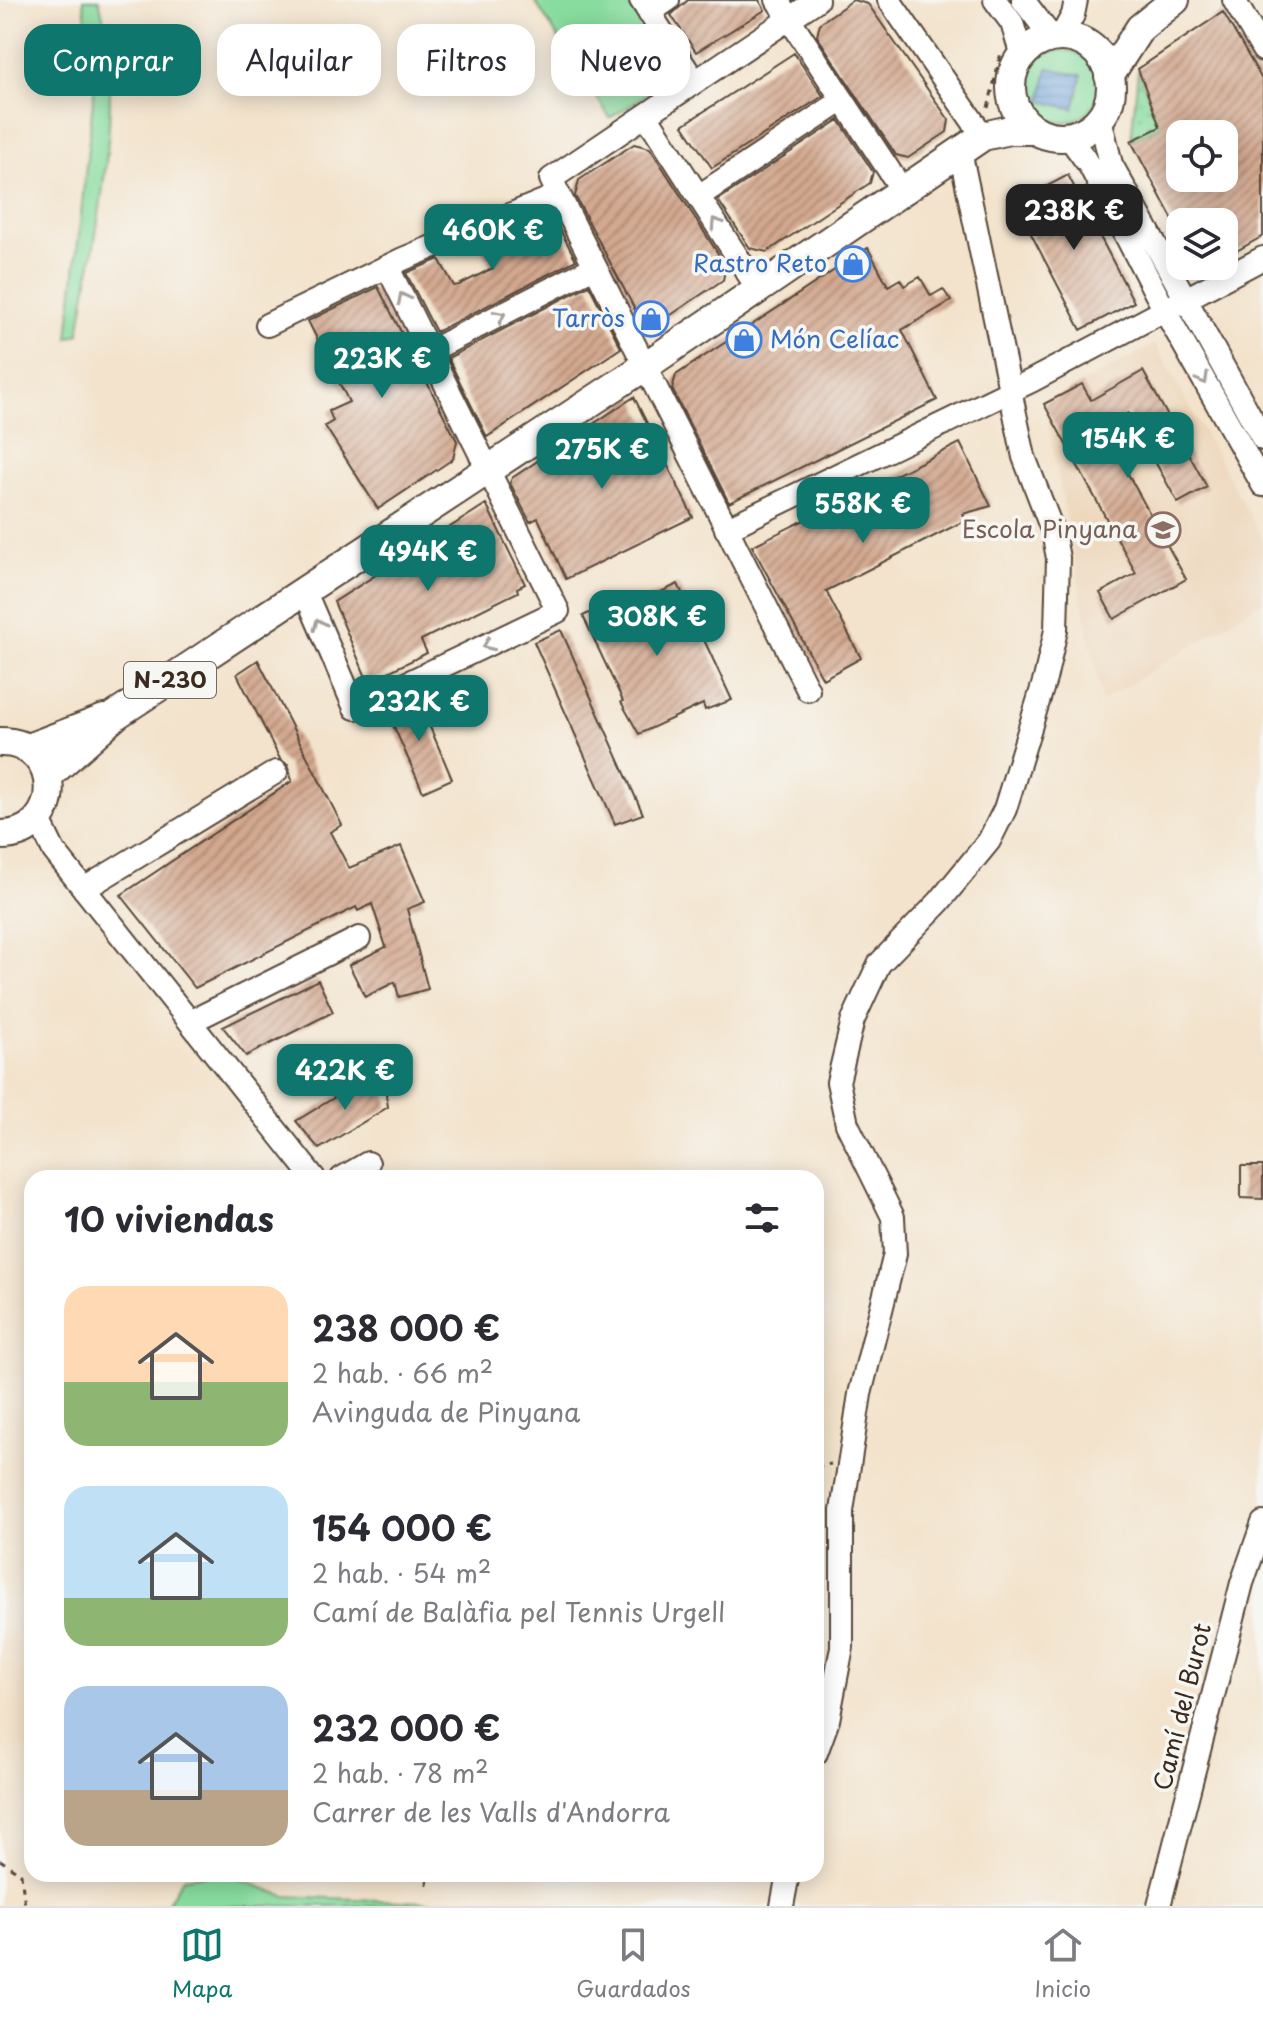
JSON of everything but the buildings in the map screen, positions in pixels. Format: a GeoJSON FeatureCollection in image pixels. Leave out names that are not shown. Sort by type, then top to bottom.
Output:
{"type":"FeatureCollection","features":[{"type":"Feature","properties":{"kind":"main road"},"geometry":{"type":"LineString","coordinates":[[1109,76],[1140,28],[1175,0]]}},
{"type":"Feature","properties":{"kind":"main road"},"geometry":{"type":"LineString","coordinates":[[1011,53],[1035,44],[1140,28]]}},
{"type":"Feature","properties":{"kind":"main road"},"geometry":{"type":"LineString","coordinates":[[1066,40],[1101,58],[1109,76],[1110,95],[1100,118],[1089,128],[1068,136]]}},
{"type":"Feature","properties":{"kind":"main road","name":"N-230"},"geometry":{"type":"LineString","coordinates":[[8,743],[49,775],[116,715],[644,367],[902,190],[976,134],[1011,91],[1011,53]]}},
{"type":"Feature","properties":{"kind":"main road"},"geometry":{"type":"LineString","coordinates":[[1011,91],[1018,113],[1035,130]]}},
{"type":"Feature","properties":{"kind":"main road","name":"N-230"},"geometry":{"type":"LineString","coordinates":[[976,134],[1035,130],[1045,135],[1068,136]]}},
{"type":"Feature","properties":{"kind":"main road","name":"N-230"},"geometry":{"type":"LineString","coordinates":[[8,743],[116,715]]}},
{"type":"Feature","properties":{"kind":"main road"},"geometry":{"type":"LineString","coordinates":[[19,830],[47,806],[49,775]]}},
{"type":"Feature","properties":{"kind":"street"},"geometry":{"type":"LineString","coordinates":[[267,325],[554,187],[646,115],[695,82],[784,9],[817,0]]}},
{"type":"Feature","properties":{"kind":"street"},"geometry":{"type":"LineString","coordinates":[[824,1731],[841,1659],[839,1577],[844,1498],[860,1394],[895,1254],[893,1217],[847,1124],[838,1082],[853,1020],[879,964],[939,902],[979,853],[1005,809],[1045,679],[1056,630],[1058,558],[1053,532],[1024,457],[1011,387],[976,134],[889,0]]}},
{"type":"Feature","properties":{"kind":"street"},"geometry":{"type":"LineString","coordinates":[[995,0],[1012,23],[1011,53]]}},
{"type":"Feature","properties":{"kind":"street"},"geometry":{"type":"LineString","coordinates":[[1023,0],[1066,40],[1076,0]]}},
{"type":"Feature","properties":{"kind":"street"},"geometry":{"type":"LineString","coordinates":[[1234,0],[1263,50]]}},
{"type":"Feature","properties":{"kind":"street"},"geometry":{"type":"LineString","coordinates":[[652,4],[695,82]]}},
{"type":"Feature","properties":{"kind":"street"},"geometry":{"type":"LineString","coordinates":[[784,9],[902,190]]}},
{"type":"Feature","properties":{"kind":"street"},"geometry":{"type":"LineString","coordinates":[[699,196],[843,100]]}},
{"type":"Feature","properties":{"kind":"street"},"geometry":{"type":"LineString","coordinates":[[646,115],[758,289]]}},
{"type":"Feature","properties":{"kind":"street"},"geometry":{"type":"LineString","coordinates":[[1100,118],[1111,164],[1175,305],[1263,485]]}},
{"type":"Feature","properties":{"kind":"street"},"geometry":{"type":"LineString","coordinates":[[1068,136],[1263,439]]}},
{"type":"Feature","properties":{"kind":"street"},"geometry":{"type":"LineString","coordinates":[[554,187],[808,690]]}},
{"type":"Feature","properties":{"kind":"street"},"geometry":{"type":"LineString","coordinates":[[726,529],[1263,258]]}},
{"type":"Feature","properties":{"kind":"street"},"geometry":{"type":"LineString","coordinates":[[430,351],[594,267]]}},
{"type":"Feature","properties":{"kind":"street"},"geometry":{"type":"LineString","coordinates":[[305,592],[355,708],[558,611],[388,268]]}},
{"type":"Feature","properties":{"kind":"street"},"geometry":{"type":"LineString","coordinates":[[84,889],[276,772]]}},
{"type":"Feature","properties":{"kind":"street"},"geometry":{"type":"LineString","coordinates":[[19,830],[54,851],[308,1170]]}},
{"type":"Feature","properties":{"kind":"street"},"geometry":{"type":"LineString","coordinates":[[190,1022],[359,938]]}},
{"type":"Feature","properties":{"kind":"street"},"geometry":{"type":"LineString","coordinates":[[356,1170],[368,1163]]}},
{"type":"Feature","properties":{"kind":"street","name":"Camí del Burot"},"geometry":{"type":"LineString","coordinates":[[1159,1906],[1242,1583],[1263,1523]]}},
{"type":"Feature","properties":{"kind":"street"},"geometry":{"type":"LineString","coordinates":[[782,1906],[786,1882]]}},
{"type":"Feature","properties":{"kind":"path"},"geometry":{"type":"LineString","coordinates":[[976,134],[1011,53]]}},
{"type":"Feature","properties":{"kind":"path"},"geometry":{"type":"LineString","coordinates":[[0,1860],[21,1874],[25,1906]]}},
{"type":"Feature","properties":{"kind":"shaded area","name":"Escola Pinyana"},"geometry":{"type":"Polygon","coordinates":[[[1155,344],[1263,539],[1263,601],[1102,701],[1044,404],[1155,344]]]}},
{"type":"Feature","properties":{"kind":"green space"},"geometry":{"type":"Polygon","coordinates":[[[83,0],[99,0],[104,24],[87,24],[83,0]]]}},
{"type":"Feature","properties":{"kind":"green space"},"geometry":{"type":"Polygon","coordinates":[[[534,0],[626,0],[641,24],[551,24],[534,0]]]}},
{"type":"Feature","properties":{"kind":"green space"},"geometry":{"type":"Polygon","coordinates":[[[1063,50],[1083,56],[1093,66],[1099,86],[1093,106],[1083,116],[1063,122],[1043,116],[1033,106],[1027,86],[1033,66],[1043,56],[1063,50]]]}},
{"type":"Feature","properties":{"kind":"green space"},"geometry":{"type":"Polygon","coordinates":[[[1138,69],[1160,126],[1131,141],[1138,69]]]}},
{"type":"Feature","properties":{"kind":"green space"},"geometry":{"type":"Polygon","coordinates":[[[93,96],[110,96],[106,167],[79,334],[68,338],[93,96]]]}},
{"type":"Feature","properties":{"kind":"green space"},"geometry":{"type":"Polygon","coordinates":[[[596,96],[644,96],[610,118],[596,96]]]}},
{"type":"Feature","properties":{"kind":"green space"},"geometry":{"type":"Polygon","coordinates":[[[181,1882],[247,1882],[285,1896],[513,1906],[166,1906],[181,1882]]]}},
{"type":"Feature","properties":{"kind":"water"},"geometry":{"type":"Polygon","coordinates":[[[1048,68],[1082,75],[1074,109],[1041,101],[1048,68]]]}},
{"type":"Feature","properties":{"kind":"place","name":"Rastro Reto"},"geometry":{"type":"Point","coordinates":[853,264]}},
{"type":"Feature","properties":{"kind":"place","name":"Tarròs"},"geometry":{"type":"Point","coordinates":[651,319]}},
{"type":"Feature","properties":{"kind":"place","name":"Món Celíac"},"geometry":{"type":"Point","coordinates":[744,340]}},
{"type":"Feature","properties":{"kind":"place","name":"Escola Pinyana"},"geometry":{"type":"Point","coordinates":[1163,530]}}]}
